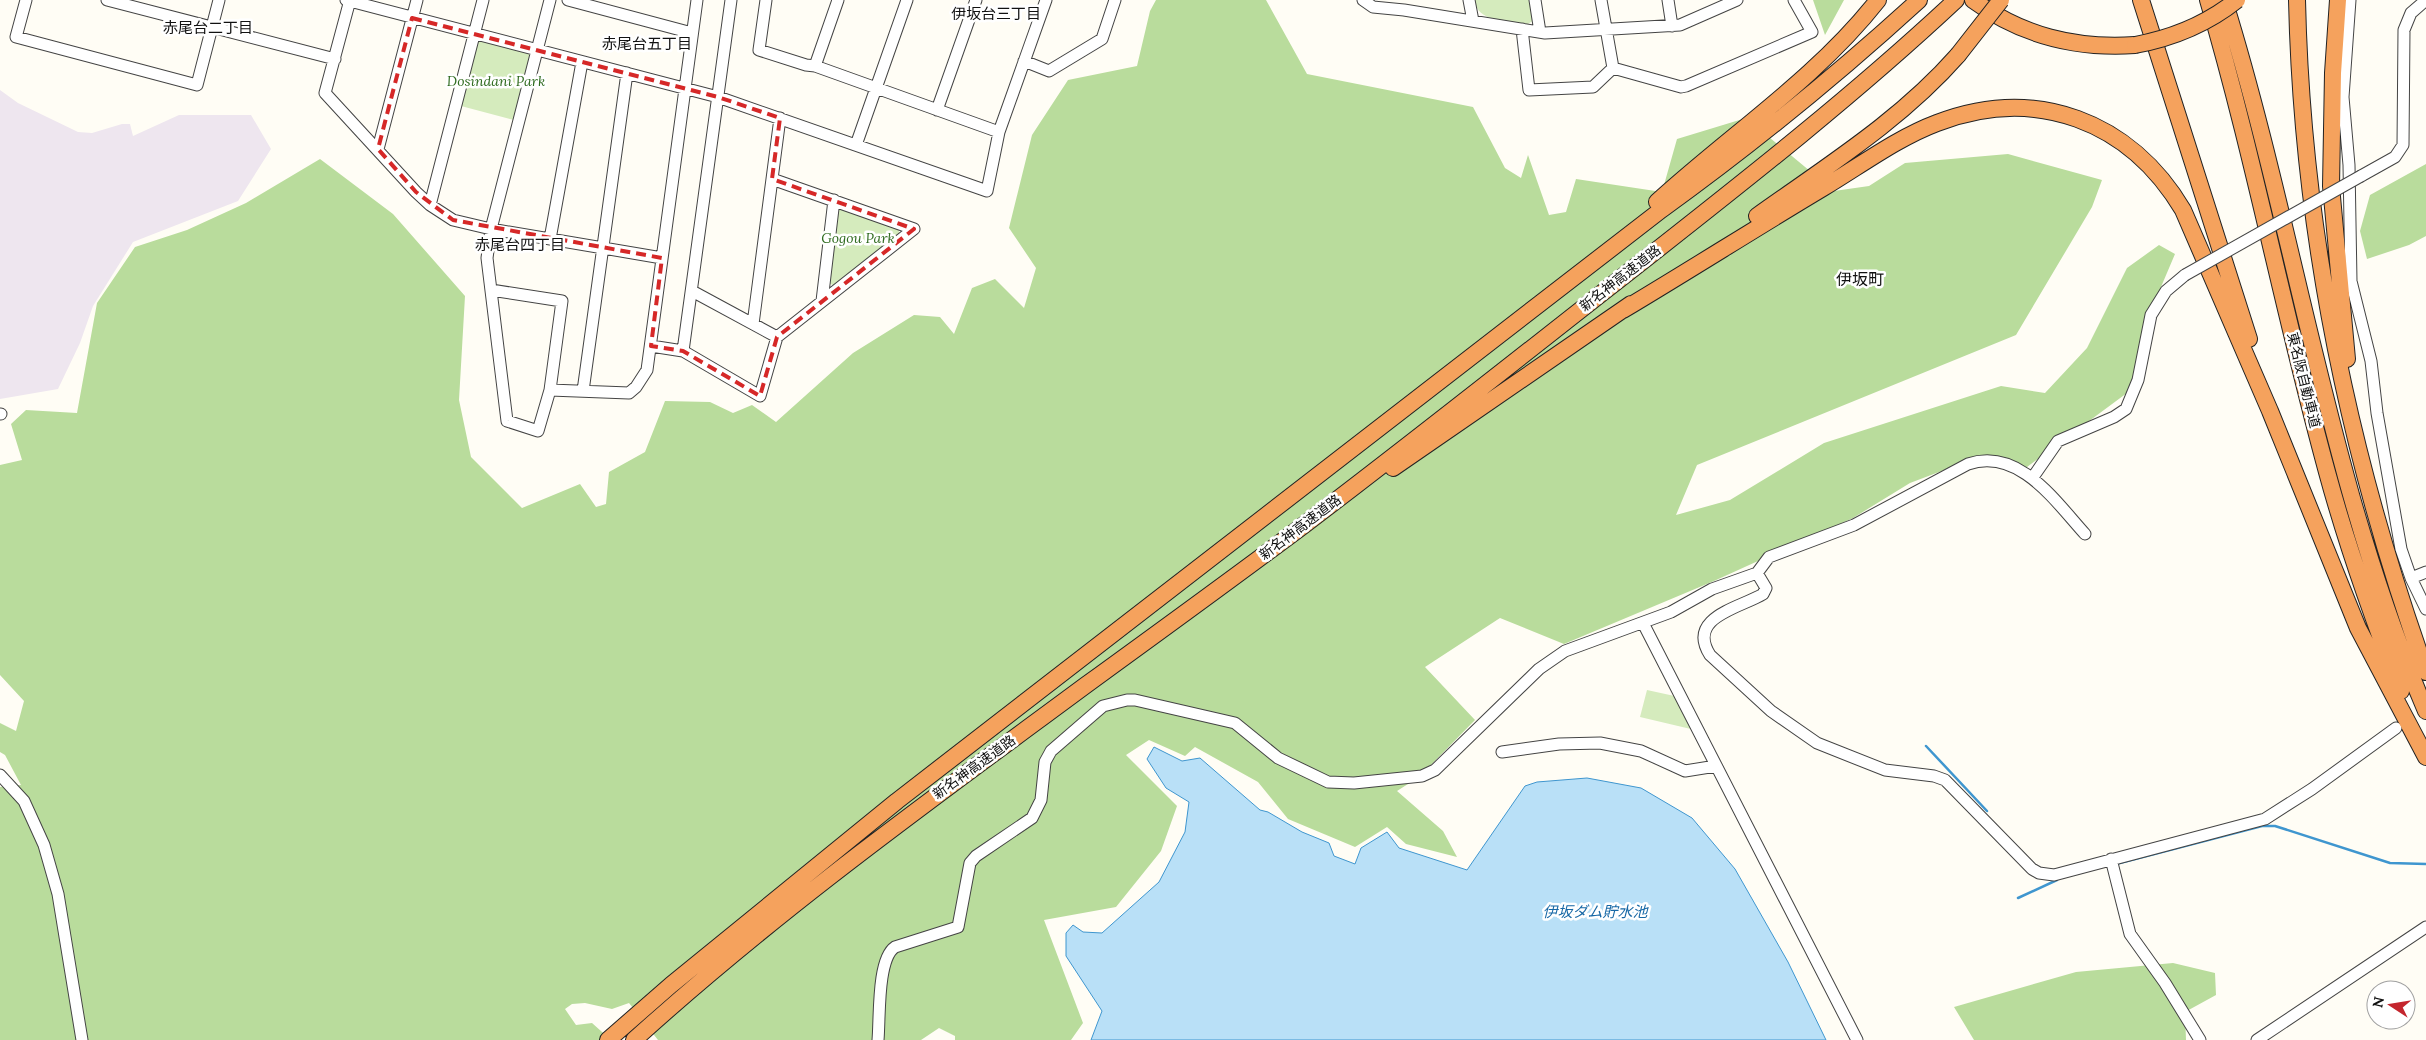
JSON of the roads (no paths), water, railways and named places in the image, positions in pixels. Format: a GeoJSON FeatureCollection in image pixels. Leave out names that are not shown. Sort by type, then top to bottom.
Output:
{"type":"FeatureCollection","features":[{"type":"Feature","properties":{"kind":"highway"},"geometry":{"type":"LineString","coordinates":[[1818,63],[1844,32],[1865,0]]}},
{"type":"Feature","properties":{"kind":"highway"},"geometry":{"type":"LineString","coordinates":[[1598,260],[1668,192],[1818,63],[1856,26],[1878,0]]}},
{"type":"Feature","properties":{"kind":"highway","name":"新名神高速道路"},"geometry":{"type":"LineString","coordinates":[[634,1040],[676,991],[897,801],[1803,102],[1919,0]]}},
{"type":"Feature","properties":{"kind":"highway"},"geometry":{"type":"LineString","coordinates":[[1974,0],[2019,28],[2057,41],[2096,46],[2135,45],[2185,32],[2216,16],[2237,0]]}},
{"type":"Feature","properties":{"kind":"highway"},"geometry":{"type":"LineString","coordinates":[[1303,526],[1373,482],[1623,310],[1863,141],[1923,91],[1958,55],[2001,0]]}},
{"type":"Feature","properties":{"kind":"highway"},"geometry":{"type":"LineString","coordinates":[[2141,0],[2270,411]]}},
{"type":"Feature","properties":{"kind":"highway","name":"東名阪自動車道"},"geometry":{"type":"LineString","coordinates":[[2208,0],[2241,119],[2328,474],[2374,619],[2426,753]]}},
{"type":"Feature","properties":{"kind":"highway","name":"東名阪自動車道"},"geometry":{"type":"LineString","coordinates":[[2224,0],[2256,113],[2342,468],[2386,605],[2426,711]]}},
{"type":"Feature","properties":{"kind":"highway"},"geometry":{"type":"LineString","coordinates":[[2297,0],[2302,91],[2316,234],[2340,373],[2357,448],[2400,599],[2426,672]]}},
{"type":"Feature","properties":{"kind":"highway"},"geometry":{"type":"LineString","coordinates":[[2338,0],[2332,73],[2331,152],[2335,241],[2357,448]]}},
{"type":"Feature","properties":{"kind":"highway","name":"新名神高速道路"},"geometry":{"type":"LineString","coordinates":[[608,1040],[808,893],[907,817],[1303,526],[1765,163],[1888,60],[1952,3]]}},
{"type":"Feature","properties":{"kind":"highway"},"geometry":{"type":"LineString","coordinates":[[1623,310],[1682,275],[1746,233],[1918,131],[1953,117],[1980,110],[2007,107],[2045,110],[2085,122],[2119,140],[2138,153],[2170,189],[2196,236],[2270,411],[2358,628],[2426,757]]}},
{"type":"Feature","properties":{"kind":"street"},"geometry":{"type":"LineString","coordinates":[[26,0],[16,37],[197,85],[219,0]]}},
{"type":"Feature","properties":{"kind":"street"},"geometry":{"type":"LineString","coordinates":[[107,0],[335,60]]}},
{"type":"Feature","properties":{"kind":"street"},"geometry":{"type":"LineString","coordinates":[[662,258],[491,229],[453,220],[430,205],[325,93],[335,60],[348,0],[718,97],[987,191],[999,132],[1046,0]]}},
{"type":"Feature","properties":{"kind":"street"},"geometry":{"type":"LineString","coordinates":[[378,149],[417,0]]}},
{"type":"Feature","properties":{"kind":"street"},"geometry":{"type":"LineString","coordinates":[[430,205],[483,0]]}},
{"type":"Feature","properties":{"kind":"street"},"geometry":{"type":"LineString","coordinates":[[491,290],[562,301],[550,390],[538,430],[507,421],[487,258],[491,229],[550,0]]}},
{"type":"Feature","properties":{"kind":"street"},"geometry":{"type":"LineString","coordinates":[[568,0],[692,33]]}},
{"type":"Feature","properties":{"kind":"street"},"geometry":{"type":"LineString","coordinates":[[550,390],[629,393],[636,387],[647,370],[697,0]]}},
{"type":"Feature","properties":{"kind":"street"},"geometry":{"type":"LineString","coordinates":[[683,351],[731,0]]}},
{"type":"Feature","properties":{"kind":"street"},"geometry":{"type":"LineString","coordinates":[[766,0],[759,50],[806,66],[815,66],[999,132]]}},
{"type":"Feature","properties":{"kind":"street"},"geometry":{"type":"LineString","coordinates":[[815,66],[838,0]]}},
{"type":"Feature","properties":{"kind":"street"},"geometry":{"type":"LineString","coordinates":[[856,145],[907,0]]}},
{"type":"Feature","properties":{"kind":"street"},"geometry":{"type":"LineString","coordinates":[[937,110],[976,0]]}},
{"type":"Feature","properties":{"kind":"street"},"geometry":{"type":"LineString","coordinates":[[1024,61],[1049,71],[1100,41],[1115,0]]}},
{"type":"Feature","properties":{"kind":"street"},"geometry":{"type":"LineString","coordinates":[[1363,0],[1372,7],[1403,5],[1473,21],[1540,32],[1672,26],[1737,0]]}},
{"type":"Feature","properties":{"kind":"street"},"geometry":{"type":"LineString","coordinates":[[1470,0],[1473,21]]}},
{"type":"Feature","properties":{"kind":"street"},"geometry":{"type":"LineString","coordinates":[[1535,0],[1540,32]]}},
{"type":"Feature","properties":{"kind":"street"},"geometry":{"type":"LineString","coordinates":[[1601,0],[1613,68]]}},
{"type":"Feature","properties":{"kind":"street"},"geometry":{"type":"LineString","coordinates":[[1668,0],[1672,26]]}},
{"type":"Feature","properties":{"kind":"street"},"geometry":{"type":"LineString","coordinates":[[1613,68],[1681,87],[1686,86],[1812,32],[1794,0]]}},
{"type":"Feature","properties":{"kind":"street"},"geometry":{"type":"LineString","coordinates":[[2350,0],[2343,97],[2349,165],[2351,282],[2371,361],[2377,413],[2401,549],[2411,578],[2426,609]]}},
{"type":"Feature","properties":{"kind":"street"},"geometry":{"type":"LineString","coordinates":[[2033,477],[2058,442],[2068,435],[2114,417],[2126,409],[2138,380],[2152,315],[2166,291],[2185,275],[2395,157],[2404,145],[2404,30],[2411,13],[2426,0]]}},
{"type":"Feature","properties":{"kind":"street"},"geometry":{"type":"LineString","coordinates":[[1522,29],[1530,90],[1593,87],[1613,68]]}},
{"type":"Feature","properties":{"kind":"street"},"geometry":{"type":"LineString","coordinates":[[550,239],[582,62]]}},
{"type":"Feature","properties":{"kind":"street"},"geometry":{"type":"LineString","coordinates":[[583,391],[627,74]]}},
{"type":"Feature","properties":{"kind":"street"},"geometry":{"type":"LineString","coordinates":[[753,324],[780,118]]}},
{"type":"Feature","properties":{"kind":"street"},"geometry":{"type":"LineString","coordinates":[[650,346],[683,351],[760,396],[777,337],[914,229],[772,179]]}},
{"type":"Feature","properties":{"kind":"street"},"geometry":{"type":"LineString","coordinates":[[822,301],[834,200]]}},
{"type":"Feature","properties":{"kind":"street"},"geometry":{"type":"LineString","coordinates":[[692,291],[777,337]]}},
{"type":"Feature","properties":{"kind":"street"},"geometry":{"type":"LineString","coordinates":[[878,1040],[883,971],[889,951],[895,947],[958,927],[970,863],[976,856],[1032,818],[1041,800],[1047,756],[1103,706],[1135,700],[1235,723],[1278,758],[1328,782],[1354,783],[1422,776],[1435,770],[1539,669],[1564,651],[1671,612],[1712,589],[1757,573],[1769,557],[1854,525],[1968,464],[1977,461],[1995,461],[2033,477],[2085,534]]}},
{"type":"Feature","properties":{"kind":"street"},"geometry":{"type":"LineString","coordinates":[[2411,578],[2426,572]]}},
{"type":"Feature","properties":{"kind":"street"},"geometry":{"type":"LineString","coordinates":[[1757,573],[1766,588],[1763,594],[1713,619],[1706,628],[1704,644],[1710,655],[1784,722],[1826,747],[1885,770],[1934,776],[1945,780],[2022,860],[2039,873],[2054,874],[2112,863],[2265,819],[2312,789],[2396,728]]}},
{"type":"Feature","properties":{"kind":"street"},"geometry":{"type":"LineString","coordinates":[[1643,623],[1857,1040]]}},
{"type":"Feature","properties":{"kind":"street"},"geometry":{"type":"LineString","coordinates":[[1502,752],[1559,744],[1600,743],[1641,751],[1685,771],[1716,766]]}},
{"type":"Feature","properties":{"kind":"street"},"geometry":{"type":"LineString","coordinates":[[0,775],[24,802],[44,845],[58,894],[82,1040]]}},
{"type":"Feature","properties":{"kind":"street"},"geometry":{"type":"LineString","coordinates":[[2112,863],[2130,934],[2169,990],[2200,1040]]}},
{"type":"Feature","properties":{"kind":"street"},"geometry":{"type":"LineString","coordinates":[[2257,1040],[2426,927]]}},
{"type":"Feature","properties":{"kind":"water","name":"伊坂ダム貯水池"},"geometry":{"type":"Polygon","coordinates":[[[1154,747],[1182,761],[1200,758],[1260,810],[1268,812],[1302,832],[1329,843],[1334,856],[1355,864],[1361,848],[1387,832],[1399,848],[1467,870],[1525,786],[1537,782],[1587,778],[1641,788],[1692,818],[1735,869],[1788,962],[1826,1040],[1091,1040],[1102,1011],[1066,956],[1066,933],[1073,925],[1083,932],[1102,933],[1159,882],[1185,832],[1189,802],[1166,788],[1147,759],[1154,747]]]}},
{"type":"Feature","properties":{"kind":"waterway"},"geometry":{"type":"LineString","coordinates":[[1926,746],[1987,811]]}},
{"type":"Feature","properties":{"kind":"waterway"},"geometry":{"type":"LineString","coordinates":[[2116,864],[2262,826],[2275,826],[2390,863],[2426,864]]}},
{"type":"Feature","properties":{"kind":"waterway"},"geometry":{"type":"LineString","coordinates":[[2018,898],[2057,880]]}},
{"type":"Feature","properties":{"kind":"district","name":"伊坂台三丁目"},"geometry":{"type":"Point","coordinates":[996,14]}},
{"type":"Feature","properties":{"kind":"district","name":"赤尾台二丁目"},"geometry":{"type":"Point","coordinates":[208,28]}},
{"type":"Feature","properties":{"kind":"district","name":"赤尾台五丁目"},"geometry":{"type":"Point","coordinates":[647,44]}},
{"type":"Feature","properties":{"kind":"district","name":"赤尾台四丁目"},"geometry":{"type":"Point","coordinates":[520,245]}},
{"type":"Feature","properties":{"kind":"district","name":"伊坂町"},"geometry":{"type":"Point","coordinates":[1860,279]}},
{"type":"Feature","properties":{"kind":"park label","name":"Dosindani Park"},"geometry":{"type":"Point","coordinates":[496,81]}},
{"type":"Feature","properties":{"kind":"park label","name":"Gogou Park"},"geometry":{"type":"Point","coordinates":[858,238]}}]}
